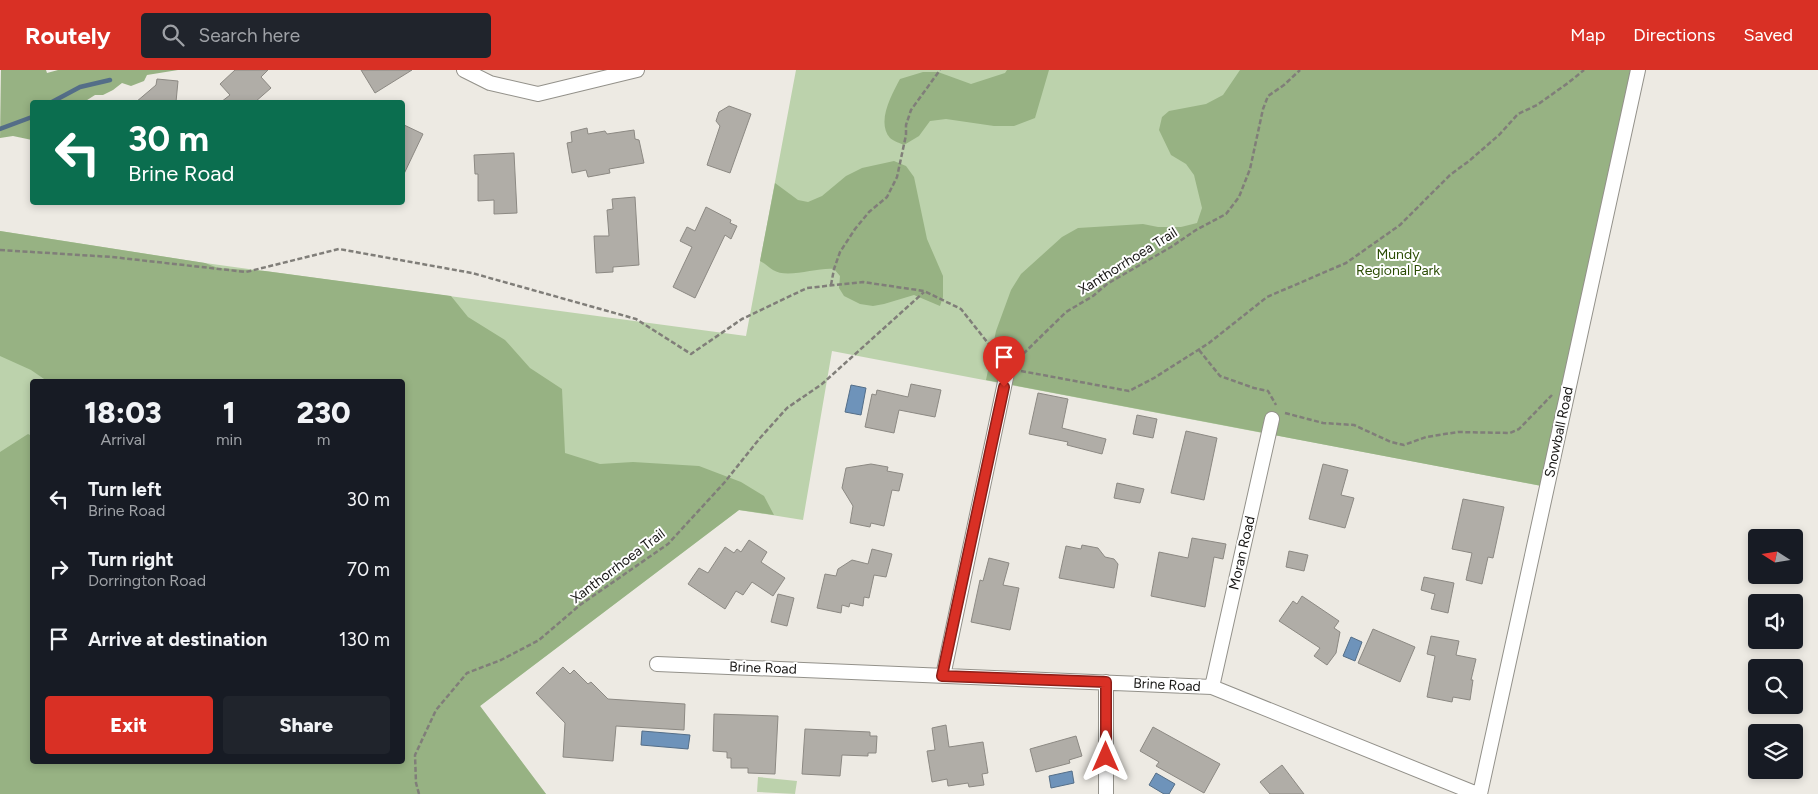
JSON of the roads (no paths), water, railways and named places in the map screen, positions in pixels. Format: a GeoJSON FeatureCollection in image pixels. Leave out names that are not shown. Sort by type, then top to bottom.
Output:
{"type":"FeatureCollection","features":[{"type":"Feature","properties":{"kind":"street"},"geometry":{"type":"LineString","coordinates":[[464,70],[490,83],[538,94],[637,70]]}},
{"type":"Feature","properties":{"kind":"street","name":"Snowball Road"},"geometry":{"type":"LineString","coordinates":[[1479,794],[1638,70]]}},
{"type":"Feature","properties":{"kind":"street"},"geometry":{"type":"LineString","coordinates":[[942,676],[1008,368]]}},
{"type":"Feature","properties":{"kind":"street","name":"Moran Road"},"geometry":{"type":"LineString","coordinates":[[1212,687],[1272,419]]}},
{"type":"Feature","properties":{"kind":"street","name":"Brine Road"},"geometry":{"type":"LineString","coordinates":[[657,664],[1212,687],[1479,794]]}},
{"type":"Feature","properties":{"kind":"street"},"geometry":{"type":"LineString","coordinates":[[1106,682],[1106,794]]}},
{"type":"Feature","properties":{"kind":"water"},"geometry":{"type":"Polygon","coordinates":[[[851,385],[866,388],[861,415],[845,412],[851,385]]]}},
{"type":"Feature","properties":{"kind":"water"},"geometry":{"type":"Polygon","coordinates":[[[1351,637],[1362,642],[1355,661],[1343,656],[1351,637]]]}},
{"type":"Feature","properties":{"kind":"water"},"geometry":{"type":"Polygon","coordinates":[[[642,731],[690,735],[688,749],[641,745],[642,731]]]}},
{"type":"Feature","properties":{"kind":"water"},"geometry":{"type":"Polygon","coordinates":[[[1072,771],[1074,783],[1051,788],[1049,776],[1072,771]]]}},
{"type":"Feature","properties":{"kind":"water"},"geometry":{"type":"Polygon","coordinates":[[[1156,773],[1175,784],[1169,794],[1164,794],[1149,785],[1156,773]]]}},
{"type":"Feature","properties":{"kind":"waterway"},"geometry":{"type":"LineString","coordinates":[[56,100],[80,87],[110,80]]}},
{"type":"Feature","properties":{"kind":"waterway"},"geometry":{"type":"LineString","coordinates":[[0,129],[30,118]]}},
{"type":"Feature","properties":{"kind":"park label","name":"Mundy Regional Park"},"geometry":{"type":"Point","coordinates":[1398,262]}}]}
